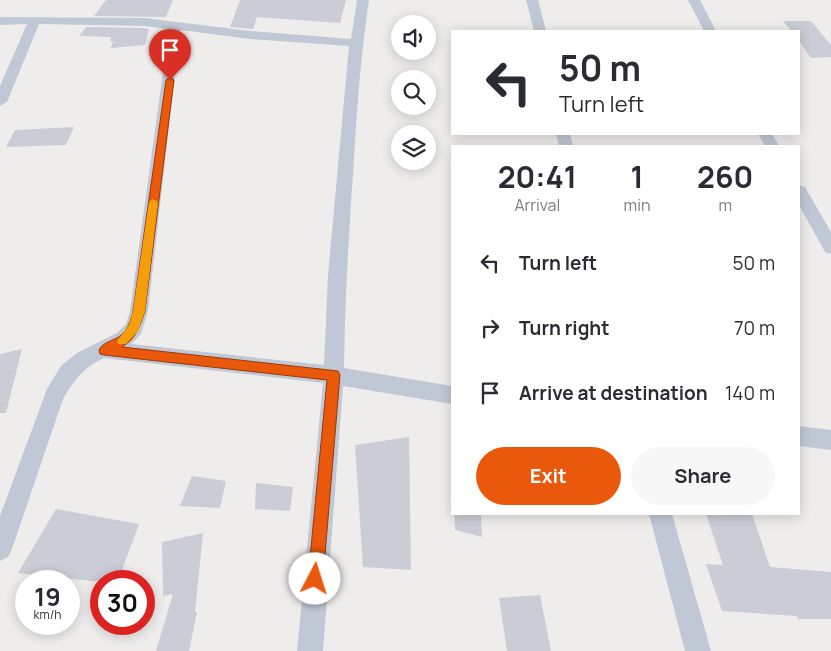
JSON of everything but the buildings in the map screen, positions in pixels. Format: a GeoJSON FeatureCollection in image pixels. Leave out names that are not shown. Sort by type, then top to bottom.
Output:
{"type":"FeatureCollection","features":[{"type":"Feature","properties":{"kind":"street"},"geometry":{"type":"LineString","coordinates":[[310,651],[334,375],[337,275],[356,43],[363,0]]}},
{"type":"Feature","properties":{"kind":"street"},"geometry":{"type":"LineString","coordinates":[[532,0],[540,30]]}},
{"type":"Feature","properties":{"kind":"street"},"geometry":{"type":"LineString","coordinates":[[694,0],[709,30]]}},
{"type":"Feature","properties":{"kind":"street"},"geometry":{"type":"LineString","coordinates":[[0,102],[35,20]]}},
{"type":"Feature","properties":{"kind":"street"},"geometry":{"type":"LineString","coordinates":[[0,21],[144,22],[250,35],[356,43]]}},
{"type":"Feature","properties":{"kind":"street"},"geometry":{"type":"LineString","coordinates":[[1,545],[54,396],[68,372],[84,359],[124,340],[134,328],[139,311],[175,25]]}},
{"type":"Feature","properties":{"kind":"street"},"geometry":{"type":"LineString","coordinates":[[800,193],[831,247]]}},
{"type":"Feature","properties":{"kind":"street"},"geometry":{"type":"LineString","coordinates":[[104,350],[334,375],[451,395]]}},
{"type":"Feature","properties":{"kind":"street"},"geometry":{"type":"LineString","coordinates":[[800,436],[831,440]]}},
{"type":"Feature","properties":{"kind":"street"},"geometry":{"type":"LineString","coordinates":[[661,515],[698,651]]}},
{"type":"Feature","properties":{"kind":"slow traffic"},"geometry":{"type":"LineString","coordinates":[[122,341],[134,328],[139,311],[153,202]]}},
{"type":"Feature","properties":{"kind":"route"},"geometry":{"type":"LineString","coordinates":[[170,80],[139,311],[134,328],[124,340],[104,350],[334,375],[315,579]]}}]}
